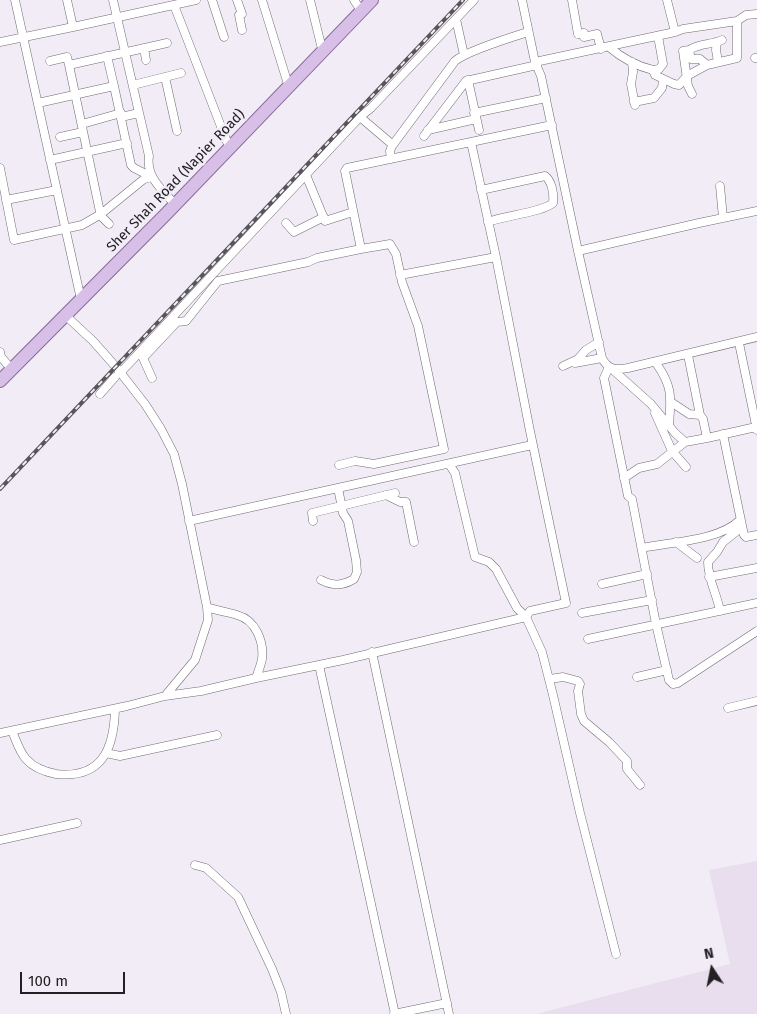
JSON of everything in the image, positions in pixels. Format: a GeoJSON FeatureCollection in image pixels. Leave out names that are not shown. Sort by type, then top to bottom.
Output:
{"type":"FeatureCollection","features":[{"type":"Feature","properties":{"kind":"main road","name":"Sher Shah Road (Napier Road)"},"geometry":{"type":"LineString","coordinates":[[0,381],[229,143],[372,0]]}},
{"type":"Feature","properties":{"kind":"main road","name":"Sher Shah Road (Napier Road)"},"geometry":{"type":"LineString","coordinates":[[229,143],[359,2]]}},
{"type":"Feature","properties":{"kind":"main road","name":"Sher Shah Road (Napier Road)"},"geometry":{"type":"LineString","coordinates":[[4,369],[64,314],[80,295],[167,207]]}},
{"type":"Feature","properties":{"kind":"street"},"geometry":{"type":"LineString","coordinates":[[15,0],[80,295]]}},
{"type":"Feature","properties":{"kind":"street"},"geometry":{"type":"LineString","coordinates":[[67,0],[73,27]]}},
{"type":"Feature","properties":{"kind":"street"},"geometry":{"type":"LineString","coordinates":[[114,0],[148,156],[148,164],[152,177],[167,207]]}},
{"type":"Feature","properties":{"kind":"street"},"geometry":{"type":"LineString","coordinates":[[0,42],[118,17],[160,4],[174,5],[196,0]]}},
{"type":"Feature","properties":{"kind":"street"},"geometry":{"type":"LineString","coordinates":[[212,0],[224,37]]}},
{"type":"Feature","properties":{"kind":"street"},"geometry":{"type":"LineString","coordinates":[[237,0],[242,14],[239,15],[242,30]]}},
{"type":"Feature","properties":{"kind":"street"},"geometry":{"type":"LineString","coordinates":[[262,0],[286,81]]}},
{"type":"Feature","properties":{"kind":"street"},"geometry":{"type":"LineString","coordinates":[[310,0],[321,45]]}},
{"type":"Feature","properties":{"kind":"street"},"geometry":{"type":"LineString","coordinates":[[122,371],[360,117],[371,108],[474,0]]}},
{"type":"Feature","properties":{"kind":"street"},"geometry":{"type":"LineString","coordinates":[[522,0],[536,64],[542,76],[602,358],[686,442]]}},
{"type":"Feature","properties":{"kind":"street"},"geometry":{"type":"LineString","coordinates":[[572,0],[578,34],[584,33],[584,37],[597,34],[605,48],[642,67],[653,70],[659,69],[663,64],[658,36]]}},
{"type":"Feature","properties":{"kind":"street"},"geometry":{"type":"LineString","coordinates":[[667,0],[675,32]]}},
{"type":"Feature","properties":{"kind":"street"},"geometry":{"type":"LineString","coordinates":[[174,5],[229,143]]}},
{"type":"Feature","properties":{"kind":"street"},"geometry":{"type":"LineString","coordinates":[[546,98],[475,116],[426,133],[463,83],[468,80],[683,29],[737,21],[746,16],[757,14]]}},
{"type":"Feature","properties":{"kind":"street"},"geometry":{"type":"LineString","coordinates":[[456,19],[464,56]]}},
{"type":"Feature","properties":{"kind":"street"},"geometry":{"type":"LineString","coordinates":[[653,70],[655,75],[663,80],[679,85],[687,76],[707,64],[737,58],[737,21]]}},
{"type":"Feature","properties":{"kind":"street"},"geometry":{"type":"LineString","coordinates":[[708,25],[717,41],[718,62]]}},
{"type":"Feature","properties":{"kind":"street"},"geometry":{"type":"LineString","coordinates":[[392,159],[390,151],[393,145],[455,61],[512,36],[528,32]]}},
{"type":"Feature","properties":{"kind":"street"},"geometry":{"type":"LineString","coordinates":[[692,94],[688,86],[683,51],[700,44],[717,41]]}},
{"type":"Feature","properties":{"kind":"street"},"geometry":{"type":"LineString","coordinates":[[69,65],[167,43]]}},
{"type":"Feature","properties":{"kind":"street"},"geometry":{"type":"LineString","coordinates":[[144,48],[146,60]]}},
{"type":"Feature","properties":{"kind":"street"},"geometry":{"type":"LineString","coordinates":[[689,50],[691,59],[700,59],[707,64]]}},
{"type":"Feature","properties":{"kind":"street"},"geometry":{"type":"LineString","coordinates":[[107,56],[131,164],[134,168],[152,177]]}},
{"type":"Feature","properties":{"kind":"street"},"geometry":{"type":"LineString","coordinates":[[50,61],[67,57],[101,214],[109,224]]}},
{"type":"Feature","properties":{"kind":"street"},"geometry":{"type":"LineString","coordinates":[[632,62],[631,84],[635,104],[654,98],[662,88],[663,80]]}},
{"type":"Feature","properties":{"kind":"street"},"geometry":{"type":"LineString","coordinates":[[133,85],[181,73]]}},
{"type":"Feature","properties":{"kind":"street"},"geometry":{"type":"LineString","coordinates":[[165,77],[177,131]]}},
{"type":"Feature","properties":{"kind":"street"},"geometry":{"type":"LineString","coordinates":[[468,80],[479,130]]}},
{"type":"Feature","properties":{"kind":"street"},"geometry":{"type":"LineString","coordinates":[[38,103],[114,86]]}},
{"type":"Feature","properties":{"kind":"street"},"geometry":{"type":"LineString","coordinates":[[60,137],[121,115],[139,113]]}},
{"type":"Feature","properties":{"kind":"street"},"geometry":{"type":"LineString","coordinates":[[360,117],[393,145]]}},
{"type":"Feature","properties":{"kind":"street"},"geometry":{"type":"LineString","coordinates":[[361,249],[345,171],[347,168],[552,125]]}},
{"type":"Feature","properties":{"kind":"street"},"geometry":{"type":"LineString","coordinates":[[0,733],[115,709],[165,696],[200,691],[320,665],[526,617],[530,611],[566,603],[471,142]]}},
{"type":"Feature","properties":{"kind":"street"},"geometry":{"type":"LineString","coordinates":[[50,160],[127,143]]}},
{"type":"Feature","properties":{"kind":"street"},"geometry":{"type":"LineString","coordinates":[[0,168],[14,240],[78,227],[101,214],[144,179],[152,177]]}},
{"type":"Feature","properties":{"kind":"street"},"geometry":{"type":"LineString","coordinates":[[306,175],[324,218]]}},
{"type":"Feature","properties":{"kind":"street"},"geometry":{"type":"LineString","coordinates":[[481,190],[545,176],[550,180],[554,199],[553,203],[546,207],[501,217],[488,222]]}},
{"type":"Feature","properties":{"kind":"street"},"geometry":{"type":"LineString","coordinates":[[720,186],[722,218]]}},
{"type":"Feature","properties":{"kind":"street"},"geometry":{"type":"LineString","coordinates":[[6,200],[57,190]]}},
{"type":"Feature","properties":{"kind":"street"},"geometry":{"type":"LineString","coordinates":[[578,251],[757,211]]}},
{"type":"Feature","properties":{"kind":"street"},"geometry":{"type":"LineString","coordinates":[[286,223],[294,232],[324,218],[325,220],[353,212]]}},
{"type":"Feature","properties":{"kind":"street"},"geometry":{"type":"LineString","coordinates":[[152,378],[142,358],[177,322],[186,321],[218,282],[308,262],[317,258],[390,244],[396,254],[400,275],[418,326],[444,449],[374,464],[355,462],[339,465]]}},
{"type":"Feature","properties":{"kind":"street"},"geometry":{"type":"LineString","coordinates":[[400,275],[496,257]]}},
{"type":"Feature","properties":{"kind":"street"},"geometry":{"type":"LineString","coordinates":[[64,314],[116,367],[145,404],[174,454],[182,484],[208,620],[195,660],[165,696]]}},
{"type":"Feature","properties":{"kind":"street"},"geometry":{"type":"LineString","coordinates":[[610,368],[628,368],[656,363],[757,337]]}},
{"type":"Feature","properties":{"kind":"street"},"geometry":{"type":"LineString","coordinates":[[599,342],[586,350],[578,359],[565,365],[602,358]]}},
{"type":"Feature","properties":{"kind":"street"},"geometry":{"type":"LineString","coordinates":[[624,478],[639,468],[656,464],[686,442],[757,429],[739,343]]}},
{"type":"Feature","properties":{"kind":"street"},"geometry":{"type":"LineString","coordinates":[[0,352],[4,369]]}},
{"type":"Feature","properties":{"kind":"street"},"geometry":{"type":"LineString","coordinates":[[688,355],[700,415],[703,419],[707,438]]}},
{"type":"Feature","properties":{"kind":"street"},"geometry":{"type":"LineString","coordinates":[[656,363],[664,375],[670,391],[669,426]]}},
{"type":"Feature","properties":{"kind":"street"},"geometry":{"type":"LineString","coordinates":[[610,368],[604,378],[628,496],[632,499],[656,624],[669,680],[673,684],[678,683],[757,632]]}},
{"type":"Feature","properties":{"kind":"street"},"geometry":{"type":"LineString","coordinates":[[100,394],[115,377]]}},
{"type":"Feature","properties":{"kind":"street"},"geometry":{"type":"LineString","coordinates":[[606,387],[621,378]]}},
{"type":"Feature","properties":{"kind":"street"},"geometry":{"type":"LineString","coordinates":[[671,402],[689,414],[700,415]]}},
{"type":"Feature","properties":{"kind":"street"},"geometry":{"type":"LineString","coordinates":[[654,408],[672,451],[686,466]]}},
{"type":"Feature","properties":{"kind":"street"},"geometry":{"type":"LineString","coordinates":[[723,434],[741,524],[746,537],[757,535]]}},
{"type":"Feature","properties":{"kind":"street"},"geometry":{"type":"LineString","coordinates":[[189,521],[532,445]]}},
{"type":"Feature","properties":{"kind":"street"},"geometry":{"type":"LineString","coordinates":[[449,464],[455,473],[475,557],[489,562],[496,569],[517,608],[526,617],[542,652],[616,954]]}},
{"type":"Feature","properties":{"kind":"street"},"geometry":{"type":"LineString","coordinates":[[321,580],[335,585],[341,584],[354,579],[357,572],[352,537],[348,521],[343,513],[338,488]]}},
{"type":"Feature","properties":{"kind":"street"},"geometry":{"type":"LineString","coordinates":[[313,521],[312,512],[395,493]]}},
{"type":"Feature","properties":{"kind":"street"},"geometry":{"type":"LineString","coordinates":[[386,495],[400,502],[406,502],[414,542]]}},
{"type":"Feature","properties":{"kind":"street"},"geometry":{"type":"LineString","coordinates":[[642,548],[700,538],[741,524]]}},
{"type":"Feature","properties":{"kind":"street"},"geometry":{"type":"LineString","coordinates":[[720,611],[718,599],[709,577],[708,562],[741,524]]}},
{"type":"Feature","properties":{"kind":"street"},"geometry":{"type":"LineString","coordinates":[[676,542],[697,558]]}},
{"type":"Feature","properties":{"kind":"street"},"geometry":{"type":"LineString","coordinates":[[709,577],[757,568]]}},
{"type":"Feature","properties":{"kind":"street"},"geometry":{"type":"LineString","coordinates":[[602,584],[647,574]]}},
{"type":"Feature","properties":{"kind":"street"},"geometry":{"type":"LineString","coordinates":[[582,613],[652,600]]}},
{"type":"Feature","properties":{"kind":"street"},"geometry":{"type":"LineString","coordinates":[[588,639],[757,603]]}},
{"type":"Feature","properties":{"kind":"street"},"geometry":{"type":"LineString","coordinates":[[207,607],[224,613],[239,615],[250,622],[258,632],[262,644],[262,661],[256,678]]}},
{"type":"Feature","properties":{"kind":"street"},"geometry":{"type":"LineString","coordinates":[[372,652],[449,1014]]}},
{"type":"Feature","properties":{"kind":"street"},"geometry":{"type":"LineString","coordinates":[[320,665],[395,1014],[447,1003]]}},
{"type":"Feature","properties":{"kind":"street"},"geometry":{"type":"LineString","coordinates":[[637,677],[667,670]]}},
{"type":"Feature","properties":{"kind":"street"},"geometry":{"type":"LineString","coordinates":[[550,679],[563,677],[578,680],[580,684],[578,691],[581,714],[584,721],[604,737],[626,761],[627,769],[640,785]]}},
{"type":"Feature","properties":{"kind":"street"},"geometry":{"type":"LineString","coordinates":[[728,708],[757,701]]}},
{"type":"Feature","properties":{"kind":"street"},"geometry":{"type":"LineString","coordinates":[[12,731],[26,759],[33,765],[52,773],[74,774],[92,770],[102,761],[114,731],[115,709]]}},
{"type":"Feature","properties":{"kind":"street"},"geometry":{"type":"LineString","coordinates":[[106,753],[120,756],[217,735]]}},
{"type":"Feature","properties":{"kind":"street"},"geometry":{"type":"LineString","coordinates":[[0,840],[77,824]]}},
{"type":"Feature","properties":{"kind":"street"},"geometry":{"type":"LineString","coordinates":[[196,865],[206,868],[238,897],[272,969],[281,992],[286,1014]]}},
{"type":"Feature","properties":{"kind":"shaded area"},"geometry":{"type":"Polygon","coordinates":[[[757,861],[757,1014],[536,1014],[730,964],[709,870],[757,861]]]}},
{"type":"Feature","properties":{"kind":"railway"},"geometry":{"type":"LineString","coordinates":[[0,489],[463,0]]}}]}
